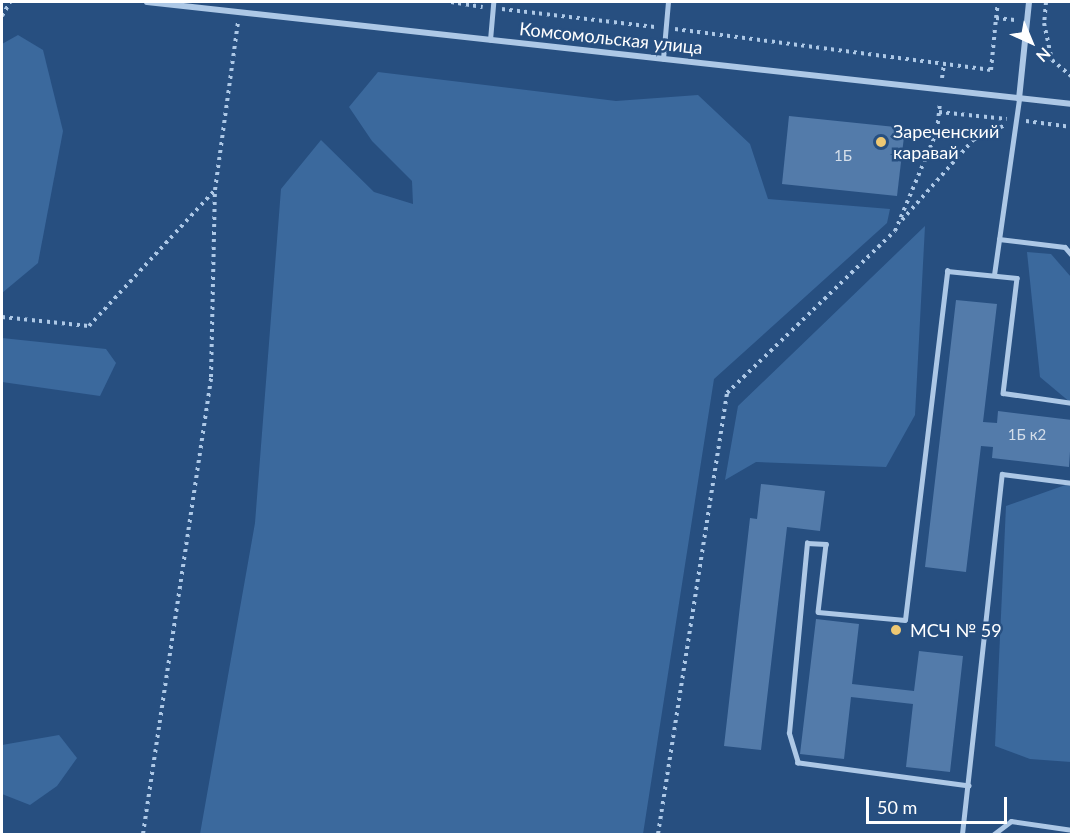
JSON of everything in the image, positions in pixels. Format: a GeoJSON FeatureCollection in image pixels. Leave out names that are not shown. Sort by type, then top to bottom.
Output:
{"type":"FeatureCollection","features":[{"type":"Feature","properties":{"kind":"street","name":"Комсомольская улица"},"geometry":{"type":"LineString","coordinates":[[147,2],[1071,104]]}},
{"type":"Feature","properties":{"kind":"street"},"geometry":{"type":"LineString","coordinates":[[1019,99],[1029,2]]}},
{"type":"Feature","properties":{"kind":"lane"},"geometry":{"type":"LineString","coordinates":[[490,40],[494,2]]}},
{"type":"Feature","properties":{"kind":"lane"},"geometry":{"type":"LineString","coordinates":[[663,59],[668,2]]}},
{"type":"Feature","properties":{"kind":"lane"},"geometry":{"type":"LineString","coordinates":[[993,275],[1019,99]]}},
{"type":"Feature","properties":{"kind":"lane"},"geometry":{"type":"LineString","coordinates":[[999,239],[1065,247],[1071,255]]}},
{"type":"Feature","properties":{"kind":"lane"},"geometry":{"type":"LineString","coordinates":[[969,786],[798,763],[789,733],[807,543],[826,544],[818,612],[905,620],[947,271],[1017,278],[1003,393],[1071,403]]}},
{"type":"Feature","properties":{"kind":"lane"},"geometry":{"type":"LineString","coordinates":[[962,834],[1002,474],[1071,483]]}},
{"type":"Feature","properties":{"kind":"lane"},"geometry":{"type":"LineString","coordinates":[[994,834],[1011,821],[1071,830]]}},
{"type":"Feature","properties":{"kind":"path"},"geometry":{"type":"LineString","coordinates":[[2,16],[10,2]]}},
{"type":"Feature","properties":{"kind":"path"},"geometry":{"type":"LineString","coordinates":[[451,2],[991,70],[998,2]]}},
{"type":"Feature","properties":{"kind":"path"},"geometry":{"type":"LineString","coordinates":[[1046,2],[1044,23],[1052,60],[1071,77]]}},
{"type":"Feature","properties":{"kind":"path"},"geometry":{"type":"LineString","coordinates":[[143,834],[211,377],[215,190],[240,12]]}},
{"type":"Feature","properties":{"kind":"path"},"geometry":{"type":"LineString","coordinates":[[996,18],[1044,23]]}},
{"type":"Feature","properties":{"kind":"path"},"geometry":{"type":"LineString","coordinates":[[896,231],[937,131],[944,64]]}},
{"type":"Feature","properties":{"kind":"path"},"geometry":{"type":"LineString","coordinates":[[658,834],[727,393],[896,231],[915,200],[973,140],[1016,120]]}},
{"type":"Feature","properties":{"kind":"path"},"geometry":{"type":"LineString","coordinates":[[2,317],[89,326],[215,190]]}},
{"type":"Feature","properties":{"kind":"shaded area"},"geometry":{"type":"Polygon","coordinates":[[[18,35],[43,50],[63,131],[38,263],[2,293],[2,44],[18,35]]]}},
{"type":"Feature","properties":{"kind":"shaded area"},"geometry":{"type":"Polygon","coordinates":[[[378,72],[616,101],[698,95],[750,144],[768,199],[890,209],[887,223],[714,379],[643,834],[200,834],[255,523],[281,189],[321,140],[374,192],[413,204],[412,181],[372,141],[349,107],[378,72]]]}},
{"type":"Feature","properties":{"kind":"shaded area"},"geometry":{"type":"Polygon","coordinates":[[[925,226],[915,415],[886,467],[756,462],[725,480],[738,406],[925,226]]]}},
{"type":"Feature","properties":{"kind":"shaded area"},"geometry":{"type":"Polygon","coordinates":[[[1027,252],[1051,254],[1071,277],[1071,403],[1040,377],[1027,252]]]}},
{"type":"Feature","properties":{"kind":"shaded area"},"geometry":{"type":"Polygon","coordinates":[[[2,338],[106,349],[116,363],[100,396],[2,382],[2,338]]]}},
{"type":"Feature","properties":{"kind":"shaded area"},"geometry":{"type":"Polygon","coordinates":[[[1071,483],[1071,762],[1030,759],[995,746],[1006,506],[1071,483]]]}},
{"type":"Feature","properties":{"kind":"shaded area"},"geometry":{"type":"Polygon","coordinates":[[[59,735],[77,758],[57,786],[30,805],[2,794],[2,745],[59,735]]]}},
{"type":"Feature","properties":{"kind":"building"},"geometry":{"type":"Polygon","coordinates":[[[789,116],[905,128],[897,196],[782,184],[789,116]]]}},
{"type":"Feature","properties":{"kind":"building"},"geometry":{"type":"Polygon","coordinates":[[[956,300],[997,304],[983,422],[997,423],[998,411],[1072,420],[1069,467],[992,458],[993,447],[981,446],[966,572],[925,567],[956,300]]]}},
{"type":"Feature","properties":{"kind":"building"},"geometry":{"type":"Polygon","coordinates":[[[761,484],[825,491],[820,531],[787,527],[761,750],[724,746],[750,518],[757,519],[761,484]]]}},
{"type":"Feature","properties":{"kind":"building"},"geometry":{"type":"Polygon","coordinates":[[[816,619],[859,624],[852,684],[914,691],[919,651],[963,656],[950,772],[906,767],[913,704],[851,697],[844,759],[800,754],[816,619]]]}},
{"type":"Feature","properties":{"kind":"place","name":"Зареченский каравай"},"geometry":{"type":"Point","coordinates":[881,142]}},
{"type":"Feature","properties":{"kind":"place","name":"МСЧ № 59"},"geometry":{"type":"Point","coordinates":[896,630]}}]}
